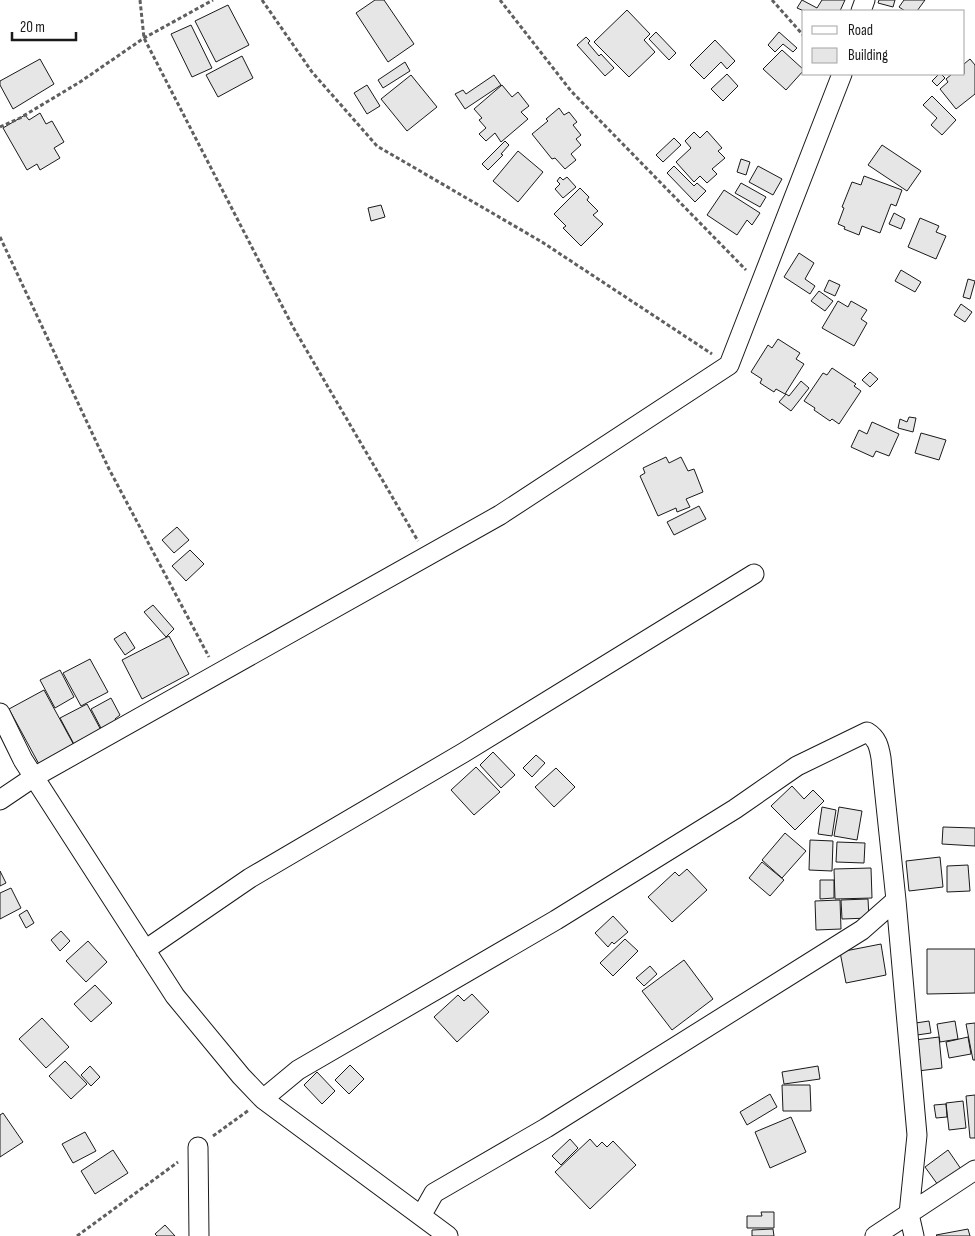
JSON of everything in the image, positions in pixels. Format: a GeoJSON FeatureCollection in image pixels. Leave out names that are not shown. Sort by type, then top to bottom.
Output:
{"type":"FeatureCollection","features":[{"type":"Feature","properties":{"kind":"street"},"geometry":{"type":"LineString","coordinates":[[0,800],[34,777],[500,515],[729,365],[842,75]]}},
{"type":"Feature","properties":{"kind":"street"},"geometry":{"type":"LineString","coordinates":[[145,950],[250,878],[463,753],[754,574]]}},
{"type":"Feature","properties":{"kind":"street"},"geometry":{"type":"LineString","coordinates":[[0,714],[23,760],[175,996],[241,1076],[263,1100],[448,1236]]}},
{"type":"Feature","properties":{"kind":"street"},"geometry":{"type":"LineString","coordinates":[[263,1100],[298,1070],[556,920],[735,809],[797,766],[867,732],[878,742],[881,758],[896,900],[916,1135],[909,1214],[914,1236]]}},
{"type":"Feature","properties":{"kind":"street"},"geometry":{"type":"LineString","coordinates":[[421,1216],[434,1193],[546,1128],[854,935],[896,900]]}},
{"type":"Feature","properties":{"kind":"street"},"geometry":{"type":"LineString","coordinates":[[198,1147],[199,1236]]}},
{"type":"Feature","properties":{"kind":"street"},"geometry":{"type":"LineString","coordinates":[[875,1236],[975,1170]]}},
{"type":"Feature","properties":{"kind":"path"},"geometry":{"type":"LineString","coordinates":[[140,0],[144,38],[293,327],[427,556]]}},
{"type":"Feature","properties":{"kind":"path"},"geometry":{"type":"LineString","coordinates":[[0,127],[20,118],[80,82],[144,38],[212,0]]}},
{"type":"Feature","properties":{"kind":"path"},"geometry":{"type":"LineString","coordinates":[[262,0],[312,72],[377,146],[542,242],[729,365]]}},
{"type":"Feature","properties":{"kind":"path"},"geometry":{"type":"LineString","coordinates":[[500,0],[572,91],[760,285]]}},
{"type":"Feature","properties":{"kind":"path"},"geometry":{"type":"LineString","coordinates":[[772,0],[802,34]]}},
{"type":"Feature","properties":{"kind":"path"},"geometry":{"type":"LineString","coordinates":[[0,237],[109,469],[218,674]]}},
{"type":"Feature","properties":{"kind":"path"},"geometry":{"type":"LineString","coordinates":[[77,1236],[263,1100]]}},
{"type":"Feature","properties":{"kind":"building"},"geometry":{"type":"Polygon","coordinates":[[[375,0],[384,0],[414,44],[388,62],[356,13],[375,0]]]}},
{"type":"Feature","properties":{"kind":"building"},"geometry":{"type":"Polygon","coordinates":[[[802,0],[817,8],[822,0],[845,0],[840,10],[802,10],[797,8],[802,0]]]}},
{"type":"Feature","properties":{"kind":"building"},"geometry":{"type":"Polygon","coordinates":[[[879,0],[895,0],[893,7],[878,3],[879,0]]]}},
{"type":"Feature","properties":{"kind":"building"},"geometry":{"type":"Polygon","coordinates":[[[904,0],[925,0],[918,10],[904,10],[899,7],[904,0]]]}},
{"type":"Feature","properties":{"kind":"building"},"geometry":{"type":"Polygon","coordinates":[[[228,5],[249,45],[216,62],[195,21],[228,5]]]}},
{"type":"Feature","properties":{"kind":"building"},"geometry":{"type":"Polygon","coordinates":[[[627,10],[650,34],[644,40],[655,52],[629,77],[594,42],[627,10]]]}},
{"type":"Feature","properties":{"kind":"building"},"geometry":{"type":"Polygon","coordinates":[[[191,25],[212,68],[192,77],[171,34],[191,25]]]}},
{"type":"Feature","properties":{"kind":"building"},"geometry":{"type":"Polygon","coordinates":[[[656,32],[676,53],[669,60],[649,39],[656,32]]]}},
{"type":"Feature","properties":{"kind":"building"},"geometry":{"type":"Polygon","coordinates":[[[779,32],[797,48],[793,52],[783,44],[775,52],[768,45],[779,32]]]}},
{"type":"Feature","properties":{"kind":"building"},"geometry":{"type":"Polygon","coordinates":[[[586,37],[590,41],[588,43],[599,56],[601,54],[614,68],[605,76],[577,45],[586,37]]]}},
{"type":"Feature","properties":{"kind":"building"},"geometry":{"type":"Polygon","coordinates":[[[715,40],[735,61],[727,69],[721,62],[704,79],[690,65],[715,40]]]}},
{"type":"Feature","properties":{"kind":"building"},"geometry":{"type":"Polygon","coordinates":[[[782,50],[802,68],[802,72],[786,90],[763,69],[782,50]]]}},
{"type":"Feature","properties":{"kind":"building"},"geometry":{"type":"Polygon","coordinates":[[[242,56],[253,78],[218,97],[206,75],[242,56]]]}},
{"type":"Feature","properties":{"kind":"building"},"geometry":{"type":"Polygon","coordinates":[[[40,59],[54,84],[13,109],[0,85],[0,81],[40,59]]]}},
{"type":"Feature","properties":{"kind":"building"},"geometry":{"type":"Polygon","coordinates":[[[970,59],[975,65],[975,94],[956,109],[940,89],[948,82],[946,79],[951,75],[965,75],[965,63],[970,59]]]}},
{"type":"Feature","properties":{"kind":"building"},"geometry":{"type":"Polygon","coordinates":[[[405,62],[410,71],[383,88],[378,80],[405,62]]]}},
{"type":"Feature","properties":{"kind":"building"},"geometry":{"type":"Polygon","coordinates":[[[727,74],[738,86],[723,101],[711,89],[727,74]]]}},
{"type":"Feature","properties":{"kind":"building"},"geometry":{"type":"Polygon","coordinates":[[[411,75],[437,107],[407,131],[381,99],[411,75]]]}},
{"type":"Feature","properties":{"kind":"building"},"geometry":{"type":"Polygon","coordinates":[[[494,75],[501,85],[465,109],[455,94],[463,90],[466,94],[494,75]]]}},
{"type":"Feature","properties":{"kind":"building"},"geometry":{"type":"Polygon","coordinates":[[[938,75],[942,75],[945,78],[937,86],[932,81],[938,75]]]}},
{"type":"Feature","properties":{"kind":"building"},"geometry":{"type":"Polygon","coordinates":[[[367,85],[380,106],[367,114],[354,93],[367,85]]]}},
{"type":"Feature","properties":{"kind":"building"},"geometry":{"type":"Polygon","coordinates":[[[502,85],[512,97],[518,92],[529,106],[521,112],[528,119],[501,142],[495,133],[486,141],[479,134],[486,128],[479,120],[482,118],[474,109],[502,85]]]}},
{"type":"Feature","properties":{"kind":"building"},"geometry":{"type":"Polygon","coordinates":[[[932,96],[956,120],[942,135],[931,125],[937,118],[923,105],[932,96]]]}},
{"type":"Feature","properties":{"kind":"building"},"geometry":{"type":"Polygon","coordinates":[[[559,108],[564,115],[569,112],[577,122],[573,125],[581,135],[576,139],[581,145],[571,154],[576,160],[565,169],[555,158],[552,159],[532,134],[548,121],[546,119],[559,108]]]}},
{"type":"Feature","properties":{"kind":"building"},"geometry":{"type":"Polygon","coordinates":[[[40,113],[46,124],[52,121],[64,142],[54,148],[60,158],[40,170],[37,164],[27,170],[3,128],[25,115],[29,120],[40,113]]]}},
{"type":"Feature","properties":{"kind":"building"},"geometry":{"type":"Polygon","coordinates":[[[707,131],[722,148],[718,151],[725,158],[712,169],[717,174],[707,183],[700,176],[694,182],[676,162],[691,148],[685,141],[694,132],[700,138],[707,131]]]}},
{"type":"Feature","properties":{"kind":"building"},"geometry":{"type":"Polygon","coordinates":[[[674,138],[681,145],[663,162],[656,155],[674,138]]]}},
{"type":"Feature","properties":{"kind":"building"},"geometry":{"type":"Polygon","coordinates":[[[505,141],[509,145],[501,154],[503,155],[488,170],[482,164],[505,141]]]}},
{"type":"Feature","properties":{"kind":"building"},"geometry":{"type":"Polygon","coordinates":[[[882,145],[921,171],[907,191],[868,165],[882,145]]]}},
{"type":"Feature","properties":{"kind":"building"},"geometry":{"type":"Polygon","coordinates":[[[518,151],[543,172],[518,202],[493,181],[518,151]]]}},
{"type":"Feature","properties":{"kind":"building"},"geometry":{"type":"Polygon","coordinates":[[[741,159],[750,162],[746,175],[737,172],[741,159]]]}},
{"type":"Feature","properties":{"kind":"building"},"geometry":{"type":"Polygon","coordinates":[[[674,166],[694,186],[697,183],[706,191],[695,202],[667,173],[674,166]]]}},
{"type":"Feature","properties":{"kind":"building"},"geometry":{"type":"Polygon","coordinates":[[[758,166],[782,179],[773,195],[749,182],[758,166]]]}},
{"type":"Feature","properties":{"kind":"building"},"geometry":{"type":"Polygon","coordinates":[[[864,176],[902,190],[896,206],[891,204],[880,233],[862,226],[859,235],[844,229],[845,227],[838,224],[844,208],[842,207],[852,182],[861,185],[864,176]]]}},
{"type":"Feature","properties":{"kind":"building"},"geometry":{"type":"Polygon","coordinates":[[[560,177],[563,180],[567,177],[576,187],[563,198],[555,189],[560,184],[557,181],[560,177]]]}},
{"type":"Feature","properties":{"kind":"building"},"geometry":{"type":"Polygon","coordinates":[[[741,183],[766,197],[760,207],[735,193],[741,183]]]}},
{"type":"Feature","properties":{"kind":"building"},"geometry":{"type":"Polygon","coordinates":[[[580,188],[589,197],[587,200],[598,211],[593,215],[603,224],[581,246],[563,228],[566,226],[554,214],[580,188]]]}},
{"type":"Feature","properties":{"kind":"building"},"geometry":{"type":"Polygon","coordinates":[[[724,190],[760,213],[752,225],[747,220],[737,235],[707,215],[724,190]]]}},
{"type":"Feature","properties":{"kind":"building"},"geometry":{"type":"Polygon","coordinates":[[[381,205],[385,217],[371,221],[368,208],[381,205]]]}},
{"type":"Feature","properties":{"kind":"building"},"geometry":{"type":"Polygon","coordinates":[[[894,213],[905,219],[901,229],[889,224],[894,213]]]}},
{"type":"Feature","properties":{"kind":"building"},"geometry":{"type":"Polygon","coordinates":[[[920,218],[939,226],[936,232],[946,236],[936,259],[908,247],[920,218]]]}},
{"type":"Feature","properties":{"kind":"building"},"geometry":{"type":"Polygon","coordinates":[[[799,253],[814,263],[805,279],[815,286],[810,294],[784,277],[799,253]]]}},
{"type":"Feature","properties":{"kind":"building"},"geometry":{"type":"Polygon","coordinates":[[[901,270],[921,282],[915,292],[895,281],[901,270]]]}},
{"type":"Feature","properties":{"kind":"building"},"geometry":{"type":"Polygon","coordinates":[[[968,279],[975,281],[970,299],[963,297],[968,279]]]}},
{"type":"Feature","properties":{"kind":"building"},"geometry":{"type":"Polygon","coordinates":[[[829,280],[840,285],[835,296],[824,291],[829,280]]]}},
{"type":"Feature","properties":{"kind":"building"},"geometry":{"type":"Polygon","coordinates":[[[819,291],[833,301],[825,311],[811,301],[819,291]]]}},
{"type":"Feature","properties":{"kind":"building"},"geometry":{"type":"Polygon","coordinates":[[[838,301],[848,307],[851,301],[867,310],[861,319],[867,323],[854,346],[822,328],[838,301]]]}},
{"type":"Feature","properties":{"kind":"building"},"geometry":{"type":"Polygon","coordinates":[[[961,304],[972,312],[965,322],[954,315],[961,304]]]}},
{"type":"Feature","properties":{"kind":"building"},"geometry":{"type":"Polygon","coordinates":[[[778,339],[800,353],[796,359],[804,364],[785,394],[776,389],[774,392],[760,383],[762,379],[751,372],[768,345],[772,348],[778,339]]]}},
{"type":"Feature","properties":{"kind":"building"},"geometry":{"type":"Polygon","coordinates":[[[832,368],[856,384],[854,386],[861,391],[839,424],[832,419],[830,421],[804,401],[823,373],[827,375],[832,368]]]}},
{"type":"Feature","properties":{"kind":"building"},"geometry":{"type":"Polygon","coordinates":[[[870,372],[878,379],[870,387],[862,380],[870,372]]]}},
{"type":"Feature","properties":{"kind":"building"},"geometry":{"type":"Polygon","coordinates":[[[801,381],[809,388],[791,411],[779,402],[786,394],[789,396],[801,381]]]}},
{"type":"Feature","properties":{"kind":"building"},"geometry":{"type":"Polygon","coordinates":[[[909,417],[916,418],[913,432],[898,428],[900,419],[907,422],[909,417]]]}},
{"type":"Feature","properties":{"kind":"building"},"geometry":{"type":"Polygon","coordinates":[[[872,422],[899,434],[889,456],[876,451],[873,457],[851,447],[859,430],[867,434],[872,422]]]}},
{"type":"Feature","properties":{"kind":"building"},"geometry":{"type":"Polygon","coordinates":[[[921,433],[946,440],[939,460],[915,453],[921,433]]]}},
{"type":"Feature","properties":{"kind":"building"},"geometry":{"type":"Polygon","coordinates":[[[666,457],[669,463],[681,457],[688,471],[694,469],[703,492],[686,499],[690,507],[677,512],[676,508],[658,516],[640,476],[645,473],[643,468],[666,457]]]}},
{"type":"Feature","properties":{"kind":"building"},"geometry":{"type":"Polygon","coordinates":[[[699,506],[706,519],[674,535],[667,522],[699,506]]]}},
{"type":"Feature","properties":{"kind":"building"},"geometry":{"type":"Polygon","coordinates":[[[177,527],[189,540],[174,553],[162,540],[177,527]]]}},
{"type":"Feature","properties":{"kind":"building"},"geometry":{"type":"Polygon","coordinates":[[[190,550],[204,564],[186,581],[172,566],[190,550]]]}},
{"type":"Feature","properties":{"kind":"building"},"geometry":{"type":"Polygon","coordinates":[[[153,605],[174,629],[166,637],[144,612],[153,605]]]}},
{"type":"Feature","properties":{"kind":"building"},"geometry":{"type":"Polygon","coordinates":[[[125,632],[135,648],[125,655],[114,639],[125,632]]]}},
{"type":"Feature","properties":{"kind":"building"},"geometry":{"type":"Polygon","coordinates":[[[169,636],[189,674],[142,699],[122,660],[169,636]]]}},
{"type":"Feature","properties":{"kind":"building"},"geometry":{"type":"Polygon","coordinates":[[[90,659],[108,692],[81,706],[63,673],[90,659]]]}},
{"type":"Feature","properties":{"kind":"building"},"geometry":{"type":"Polygon","coordinates":[[[60,670],[74,697],[55,708],[40,680],[60,670]]]}},
{"type":"Feature","properties":{"kind":"building"},"geometry":{"type":"Polygon","coordinates":[[[44,690],[75,747],[40,766],[9,709],[44,690]]]}},
{"type":"Feature","properties":{"kind":"building"},"geometry":{"type":"Polygon","coordinates":[[[111,698],[120,715],[115,719],[118,724],[103,732],[91,709],[111,698]]]}},
{"type":"Feature","properties":{"kind":"building"},"geometry":{"type":"Polygon","coordinates":[[[87,704],[102,732],[75,746],[60,718],[87,704]]]}},
{"type":"Feature","properties":{"kind":"building"},"geometry":{"type":"Polygon","coordinates":[[[493,752],[515,775],[501,788],[480,765],[493,752]]]}},
{"type":"Feature","properties":{"kind":"building"},"geometry":{"type":"Polygon","coordinates":[[[536,755],[545,763],[532,777],[523,768],[536,755]]]}},
{"type":"Feature","properties":{"kind":"building"},"geometry":{"type":"Polygon","coordinates":[[[476,767],[500,792],[474,815],[451,790],[476,767]]]}},
{"type":"Feature","properties":{"kind":"building"},"geometry":{"type":"Polygon","coordinates":[[[556,768],[575,787],[554,807],[535,787],[556,768]]]}},
{"type":"Feature","properties":{"kind":"building"},"geometry":{"type":"Polygon","coordinates":[[[792,786],[804,799],[813,790],[824,801],[795,830],[771,806],[792,786]]]}},
{"type":"Feature","properties":{"kind":"building"},"geometry":{"type":"Polygon","coordinates":[[[822,807],[836,810],[832,836],[818,834],[822,807]]]}},
{"type":"Feature","properties":{"kind":"building"},"geometry":{"type":"Polygon","coordinates":[[[839,807],[862,811],[857,840],[834,836],[839,807]]]}},
{"type":"Feature","properties":{"kind":"building"},"geometry":{"type":"Polygon","coordinates":[[[943,827],[975,828],[975,846],[942,844],[943,827]]]}},
{"type":"Feature","properties":{"kind":"building"},"geometry":{"type":"Polygon","coordinates":[[[785,833],[806,851],[782,878],[762,860],[785,833]]]}},
{"type":"Feature","properties":{"kind":"building"},"geometry":{"type":"Polygon","coordinates":[[[810,840],[833,841],[832,871],[809,870],[810,840]]]}},
{"type":"Feature","properties":{"kind":"building"},"geometry":{"type":"Polygon","coordinates":[[[837,842],[865,843],[864,863],[836,862],[837,842]]]}},
{"type":"Feature","properties":{"kind":"building"},"geometry":{"type":"Polygon","coordinates":[[[940,857],[943,887],[909,891],[906,861],[940,857]]]}},
{"type":"Feature","properties":{"kind":"building"},"geometry":{"type":"Polygon","coordinates":[[[762,862],[784,880],[770,896],[749,878],[762,862]]]}},
{"type":"Feature","properties":{"kind":"building"},"geometry":{"type":"Polygon","coordinates":[[[968,865],[970,891],[947,892],[947,866],[968,865]]]}},
{"type":"Feature","properties":{"kind":"building"},"geometry":{"type":"Polygon","coordinates":[[[871,868],[872,898],[835,899],[834,869],[871,868]]]}},
{"type":"Feature","properties":{"kind":"building"},"geometry":{"type":"Polygon","coordinates":[[[687,869],[707,890],[672,922],[648,897],[675,872],[679,876],[687,869]]]}},
{"type":"Feature","properties":{"kind":"building"},"geometry":{"type":"Polygon","coordinates":[[[0,871],[6,883],[0,886],[0,871]]]}},
{"type":"Feature","properties":{"kind":"building"},"geometry":{"type":"Polygon","coordinates":[[[820,880],[834,880],[834,898],[820,899],[820,880]]]}},
{"type":"Feature","properties":{"kind":"building"},"geometry":{"type":"Polygon","coordinates":[[[11,888],[21,908],[0,919],[0,893],[11,888]]]}},
{"type":"Feature","properties":{"kind":"building"},"geometry":{"type":"Polygon","coordinates":[[[868,899],[869,918],[842,919],[841,900],[868,899]]]}},
{"type":"Feature","properties":{"kind":"building"},"geometry":{"type":"Polygon","coordinates":[[[840,900],[841,929],[816,930],[815,901],[840,900]]]}},
{"type":"Feature","properties":{"kind":"building"},"geometry":{"type":"Polygon","coordinates":[[[27,910],[34,923],[26,928],[19,915],[27,910]]]}},
{"type":"Feature","properties":{"kind":"building"},"geometry":{"type":"Polygon","coordinates":[[[613,916],[628,932],[614,944],[612,942],[608,947],[595,933],[613,916]]]}},
{"type":"Feature","properties":{"kind":"building"},"geometry":{"type":"Polygon","coordinates":[[[61,931],[70,941],[60,951],[51,940],[61,931]]]}},
{"type":"Feature","properties":{"kind":"building"},"geometry":{"type":"Polygon","coordinates":[[[625,939],[638,951],[613,976],[600,963],[625,939]]]}},
{"type":"Feature","properties":{"kind":"building"},"geometry":{"type":"Polygon","coordinates":[[[88,941],[107,962],[86,982],[66,961],[88,941]]]}},
{"type":"Feature","properties":{"kind":"building"},"geometry":{"type":"Polygon","coordinates":[[[881,944],[886,975],[846,983],[840,952],[881,944]]]}},
{"type":"Feature","properties":{"kind":"building"},"geometry":{"type":"Polygon","coordinates":[[[927,949],[975,949],[975,993],[927,994],[927,949]]]}},
{"type":"Feature","properties":{"kind":"building"},"geometry":{"type":"Polygon","coordinates":[[[684,960],[713,999],[672,1030],[642,991],[684,960]]]}},
{"type":"Feature","properties":{"kind":"building"},"geometry":{"type":"Polygon","coordinates":[[[650,966],[657,974],[644,986],[636,978],[650,966]]]}},
{"type":"Feature","properties":{"kind":"building"},"geometry":{"type":"Polygon","coordinates":[[[95,985],[112,1003],[91,1022],[74,1004],[95,985]]]}},
{"type":"Feature","properties":{"kind":"building"},"geometry":{"type":"Polygon","coordinates":[[[472,994],[489,1012],[457,1042],[434,1017],[458,995],[464,1001],[472,994]]]}},
{"type":"Feature","properties":{"kind":"building"},"geometry":{"type":"Polygon","coordinates":[[[42,1018],[69,1047],[46,1068],[19,1039],[42,1018]]]}},
{"type":"Feature","properties":{"kind":"building"},"geometry":{"type":"Polygon","coordinates":[[[929,1021],[931,1033],[910,1036],[909,1024],[929,1021]]]}},
{"type":"Feature","properties":{"kind":"building"},"geometry":{"type":"Polygon","coordinates":[[[955,1021],[958,1039],[940,1042],[937,1024],[955,1021]]]}},
{"type":"Feature","properties":{"kind":"building"},"geometry":{"type":"Polygon","coordinates":[[[975,1023],[975,1060],[973,1060],[966,1024],[975,1023]]]}},
{"type":"Feature","properties":{"kind":"building"},"geometry":{"type":"Polygon","coordinates":[[[939,1037],[942,1068],[918,1071],[915,1040],[939,1037]]]}},
{"type":"Feature","properties":{"kind":"building"},"geometry":{"type":"Polygon","coordinates":[[[968,1037],[971,1054],[949,1058],[946,1042],[968,1037]]]}},
{"type":"Feature","properties":{"kind":"building"},"geometry":{"type":"Polygon","coordinates":[[[65,1061],[87,1084],[71,1099],[49,1076],[65,1061]]]}},
{"type":"Feature","properties":{"kind":"building"},"geometry":{"type":"Polygon","coordinates":[[[350,1065],[364,1079],[349,1094],[335,1080],[350,1065]]]}},
{"type":"Feature","properties":{"kind":"building"},"geometry":{"type":"Polygon","coordinates":[[[90,1066],[100,1077],[91,1086],[81,1075],[90,1066]]]}},
{"type":"Feature","properties":{"kind":"building"},"geometry":{"type":"Polygon","coordinates":[[[818,1066],[820,1079],[784,1084],[782,1072],[818,1066]]]}},
{"type":"Feature","properties":{"kind":"building"},"geometry":{"type":"Polygon","coordinates":[[[317,1072],[335,1091],[322,1104],[304,1085],[317,1072]]]}},
{"type":"Feature","properties":{"kind":"building"},"geometry":{"type":"Polygon","coordinates":[[[782,1085],[810,1085],[811,1111],[783,1111],[782,1085]]]}},
{"type":"Feature","properties":{"kind":"building"},"geometry":{"type":"Polygon","coordinates":[[[770,1094],[777,1107],[747,1125],[740,1112],[770,1094]]]}},
{"type":"Feature","properties":{"kind":"building"},"geometry":{"type":"Polygon","coordinates":[[[975,1095],[975,1138],[970,1138],[966,1096],[975,1095]]]}},
{"type":"Feature","properties":{"kind":"building"},"geometry":{"type":"Polygon","coordinates":[[[963,1101],[966,1128],[949,1130],[946,1103],[963,1101]]]}},
{"type":"Feature","properties":{"kind":"building"},"geometry":{"type":"Polygon","coordinates":[[[946,1104],[947,1117],[936,1118],[934,1105],[946,1104]]]}},
{"type":"Feature","properties":{"kind":"building"},"geometry":{"type":"Polygon","coordinates":[[[3,1113],[23,1142],[0,1157],[0,1115],[3,1113]]]}},
{"type":"Feature","properties":{"kind":"building"},"geometry":{"type":"Polygon","coordinates":[[[791,1117],[806,1152],[770,1168],[755,1132],[791,1117]]]}},
{"type":"Feature","properties":{"kind":"building"},"geometry":{"type":"Polygon","coordinates":[[[85,1132],[96,1151],[73,1163],[62,1144],[85,1132]]]}},
{"type":"Feature","properties":{"kind":"building"},"geometry":{"type":"Polygon","coordinates":[[[570,1139],[578,1148],[561,1165],[552,1156],[570,1139]]]}},
{"type":"Feature","properties":{"kind":"building"},"geometry":{"type":"Polygon","coordinates":[[[590,1139],[597,1147],[602,1142],[607,1147],[613,1141],[636,1165],[590,1209],[555,1172],[590,1139]]]}},
{"type":"Feature","properties":{"kind":"building"},"geometry":{"type":"Polygon","coordinates":[[[113,1150],[128,1173],[95,1194],[81,1171],[113,1150]]]}},
{"type":"Feature","properties":{"kind":"building"},"geometry":{"type":"Polygon","coordinates":[[[948,1150],[961,1169],[938,1185],[925,1167],[948,1150]]]}},
{"type":"Feature","properties":{"kind":"building"},"geometry":{"type":"Polygon","coordinates":[[[761,1212],[774,1212],[774,1228],[747,1228],[747,1216],[762,1216],[761,1212]]]}},
{"type":"Feature","properties":{"kind":"building"},"geometry":{"type":"Polygon","coordinates":[[[165,1225],[175,1236],[157,1236],[155,1234],[165,1225]]]}},
{"type":"Feature","properties":{"kind":"building"},"geometry":{"type":"Polygon","coordinates":[[[773,1229],[774,1236],[752,1236],[752,1230],[773,1229]]]}},
{"type":"Feature","properties":{"kind":"building"},"geometry":{"type":"Polygon","coordinates":[[[968,1229],[970,1236],[936,1235],[968,1229]]]}}]}
